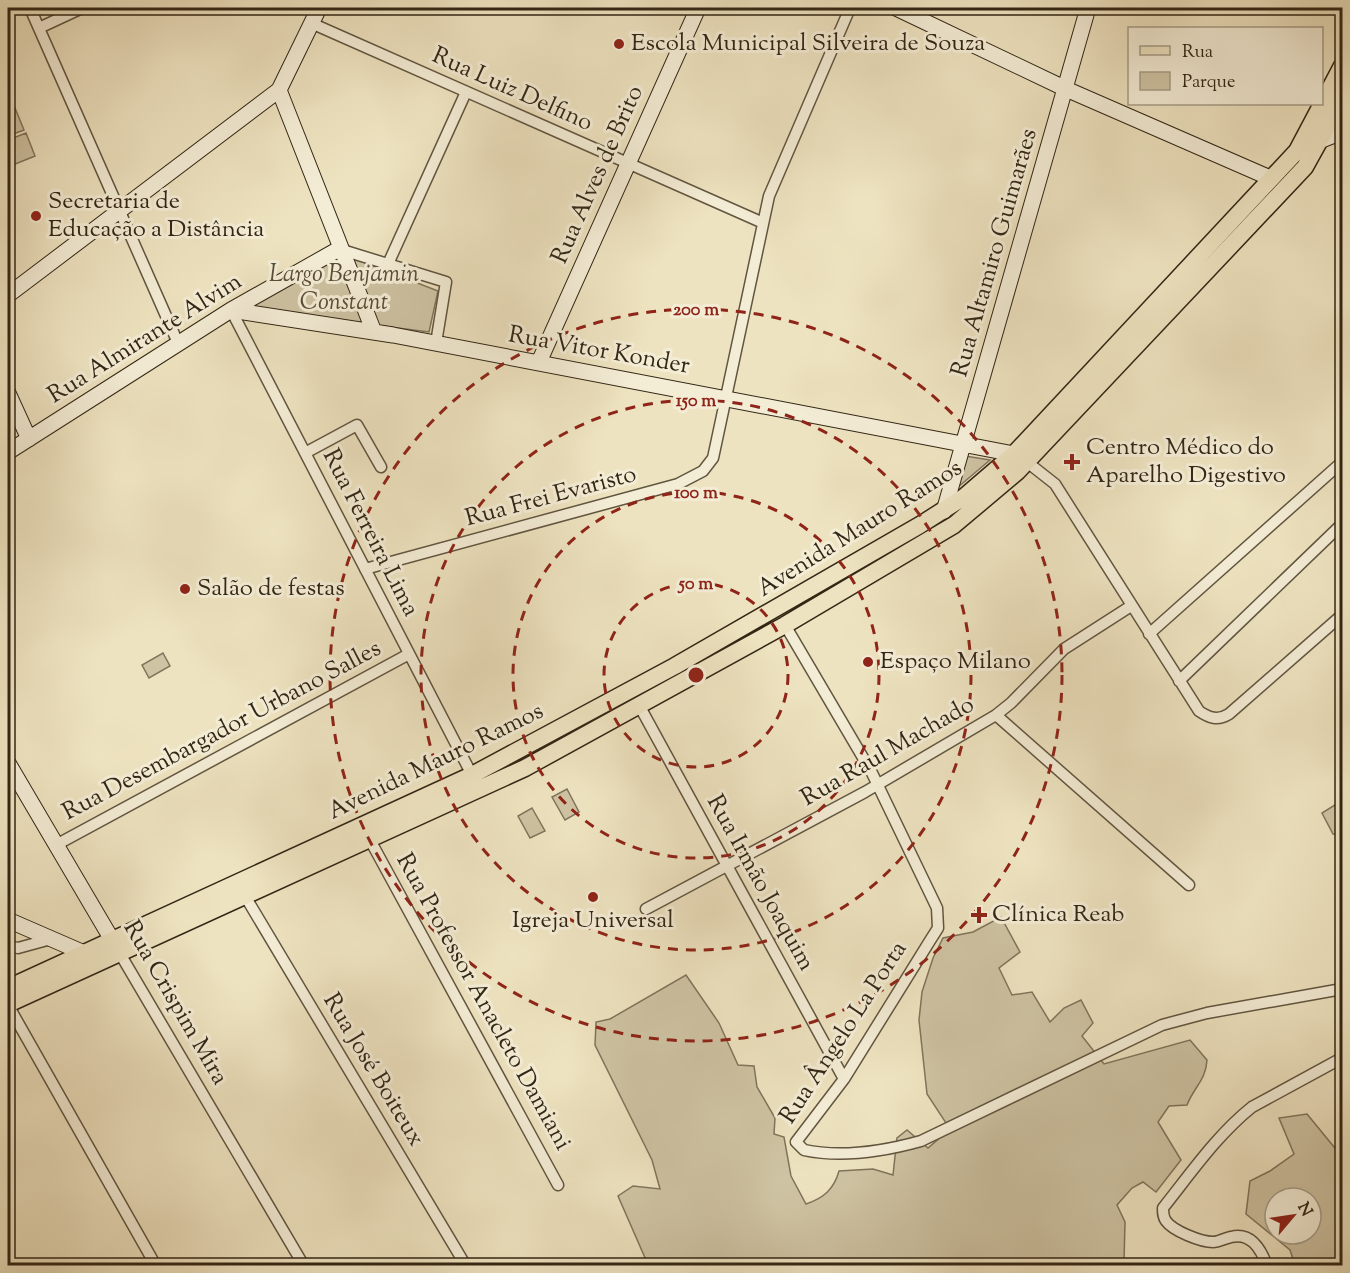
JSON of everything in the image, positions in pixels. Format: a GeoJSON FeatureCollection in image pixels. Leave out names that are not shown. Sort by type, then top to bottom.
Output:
{"type":"FeatureCollection","features":[{"type":"Feature","properties":{"kind":"main road"},"geometry":{"type":"LineString","coordinates":[[8,295],[279,90],[319,8]]}},
{"type":"Feature","properties":{"kind":"main road","name":"Rua Alves de Brito"},"geometry":{"type":"LineString","coordinates":[[539,362],[698,8]]}},
{"type":"Feature","properties":{"kind":"main road"},"geometry":{"type":"LineString","coordinates":[[896,8],[1066,89],[1270,178]]}},
{"type":"Feature","properties":{"kind":"main road","name":"Rua Altamiro Guimarães"},"geometry":{"type":"LineString","coordinates":[[944,511],[1088,8]]}},
{"type":"Feature","properties":{"kind":"main road","name":"Avenida Mauro Ramos"},"geometry":{"type":"LineString","coordinates":[[1323,102],[1342,66]]}},
{"type":"Feature","properties":{"kind":"main road"},"geometry":{"type":"LineString","coordinates":[[279,90],[339,249],[374,332]]}},
{"type":"Feature","properties":{"kind":"main road","name":"Avenida Mauro Ramos"},"geometry":{"type":"LineString","coordinates":[[8,988],[83,961],[116,946],[472,775],[750,624],[944,511],[977,486],[1021,458],[1305,166],[1323,138],[1342,100]]}},
{"type":"Feature","properties":{"kind":"main road","name":"Avenida Mauro Ramos"},"geometry":{"type":"LineString","coordinates":[[116,946],[245,896],[480,790],[640,706],[785,625],[954,525],[994,494],[1021,458],[1270,178],[1297,151],[1321,105]]}},
{"type":"Feature","properties":{"kind":"main road"},"geometry":{"type":"LineString","coordinates":[[1297,151],[1323,138],[1342,132]]}},
{"type":"Feature","properties":{"kind":"main road","name":"Rua Almirante Alvim"},"geometry":{"type":"LineString","coordinates":[[8,452],[231,309],[339,249]]}},
{"type":"Feature","properties":{"kind":"main road"},"geometry":{"type":"LineString","coordinates":[[349,328],[360,320],[364,308]]}},
{"type":"Feature","properties":{"kind":"main road","name":"Rua Vitor Konder"},"geometry":{"type":"LineString","coordinates":[[231,309],[436,343],[726,397],[963,444],[1021,458]]}},
{"type":"Feature","properties":{"kind":"main road"},"geometry":{"type":"LineString","coordinates":[[8,393],[28,439]]}},
{"type":"Feature","properties":{"kind":"main road","name":"Rua Crispim Mira"},"geometry":{"type":"LineString","coordinates":[[8,764],[116,946]]}},
{"type":"Feature","properties":{"kind":"main road"},"geometry":{"type":"LineString","coordinates":[[472,775],[480,790]]}},
{"type":"Feature","properties":{"kind":"main road"},"geometry":{"type":"LineString","coordinates":[[8,920],[51,939],[83,961]]}},
{"type":"Feature","properties":{"kind":"main road","name":"Avenida Mauro Ramos"},"geometry":{"type":"LineString","coordinates":[[8,1005],[83,961]]}},
{"type":"Feature","properties":{"kind":"street"},"geometry":{"type":"LineString","coordinates":[[30,8],[178,343]]}},
{"type":"Feature","properties":{"kind":"street"},"geometry":{"type":"LineString","coordinates":[[39,28],[82,8]]}},
{"type":"Feature","properties":{"kind":"street","name":"Rua Frei Evaristo"},"geometry":{"type":"LineString","coordinates":[[365,569],[695,477],[713,458],[761,222],[769,196],[850,8]]}},
{"type":"Feature","properties":{"kind":"street","name":"Rua Luiz Delfino"},"geometry":{"type":"LineString","coordinates":[[311,23],[761,222]]}},
{"type":"Feature","properties":{"kind":"street"},"geometry":{"type":"LineString","coordinates":[[388,264],[466,92]]}},
{"type":"Feature","properties":{"kind":"street"},"geometry":{"type":"LineString","coordinates":[[339,249],[446,282],[436,343]]}},
{"type":"Feature","properties":{"kind":"street","name":"Rua Ferreira Lima"},"geometry":{"type":"LineString","coordinates":[[231,309],[472,775]]}},
{"type":"Feature","properties":{"kind":"street"},"geometry":{"type":"LineString","coordinates":[[305,453],[357,425],[381,467]]}},
{"type":"Feature","properties":{"kind":"street"},"geometry":{"type":"LineString","coordinates":[[1021,458],[1055,484],[1199,711],[1217,718],[1229,714],[1342,615]]}},
{"type":"Feature","properties":{"kind":"street"},"geometry":{"type":"LineString","coordinates":[[1149,634],[1342,462]]}},
{"type":"Feature","properties":{"kind":"street"},"geometry":{"type":"LineString","coordinates":[[1179,681],[1342,524]]}},
{"type":"Feature","properties":{"kind":"street","name":"Rua Raul Machado"},"geometry":{"type":"LineString","coordinates":[[646,909],[877,784],[996,715],[1011,703],[1064,649],[1131,606]]}},
{"type":"Feature","properties":{"kind":"street","name":"Rua Ângelo La Porta"},"geometry":{"type":"LineString","coordinates":[[785,625],[877,784],[937,908],[939,919],[931,939],[844,1079],[796,1143],[804,1150],[854,1152],[898,1147],[921,1141],[1162,1025],[1207,1013],[1342,989]]}},
{"type":"Feature","properties":{"kind":"street","name":"Rua Desembargador Urbano Salles"},"geometry":{"type":"LineString","coordinates":[[56,845],[409,654]]}},
{"type":"Feature","properties":{"kind":"street","name":"Rua Irmão Joaquim"},"geometry":{"type":"LineString","coordinates":[[640,706],[844,1079]]}},
{"type":"Feature","properties":{"kind":"street"},"geometry":{"type":"LineString","coordinates":[[996,715],[1189,885]]}},
{"type":"Feature","properties":{"kind":"street","name":"Rua Professor Anacleto Damiani"},"geometry":{"type":"LineString","coordinates":[[370,840],[558,1185]]}},
{"type":"Feature","properties":{"kind":"street","name":"Rua José Boiteux"},"geometry":{"type":"LineString","coordinates":[[245,896],[466,1266]]}},
{"type":"Feature","properties":{"kind":"street"},"geometry":{"type":"LineString","coordinates":[[8,946],[18,948],[51,939]]}},
{"type":"Feature","properties":{"kind":"street","name":"Rua Crispim Mira"},"geometry":{"type":"LineString","coordinates":[[116,946],[304,1266]]}},
{"type":"Feature","properties":{"kind":"street"},"geometry":{"type":"LineString","coordinates":[[8,1005],[156,1266]]}},
{"type":"Feature","properties":{"kind":"street"},"geometry":{"type":"LineString","coordinates":[[1267,1266],[1255,1243],[1248,1237],[1238,1235],[1214,1242],[1206,1241],[1167,1223],[1163,1216],[1163,1208],[1205,1154],[1241,1116],[1252,1107],[1342,1058]]}},
{"type":"Feature","properties":{"kind":"green space"},"geometry":{"type":"Polygon","coordinates":[[[15,108],[24,130],[8,136],[8,111],[15,108]]]}},
{"type":"Feature","properties":{"kind":"green space"},"geometry":{"type":"Polygon","coordinates":[[[26,133],[35,156],[8,167],[8,140],[26,133]]]}},
{"type":"Feature","properties":{"kind":"green space","name":"Largo Benjamin Constant"},"geometry":{"type":"Polygon","coordinates":[[[340,253],[438,291],[429,332],[258,310],[254,306],[256,301],[340,253]]]}},
{"type":"Feature","properties":{"kind":"green space"},"geometry":{"type":"Polygon","coordinates":[[[965,456],[990,460],[957,488],[965,456]]]}},
{"type":"Feature","properties":{"kind":"green space"},"geometry":{"type":"Polygon","coordinates":[[[965,508],[967,511],[758,633],[484,781],[482,778],[757,627],[965,508]]]}},
{"type":"Feature","properties":{"kind":"green space"},"geometry":{"type":"Polygon","coordinates":[[[163,653],[170,666],[149,678],[142,665],[163,653]]]}},
{"type":"Feature","properties":{"kind":"green space"},"geometry":{"type":"Polygon","coordinates":[[[567,789],[579,812],[565,820],[552,797],[567,789]]]}},
{"type":"Feature","properties":{"kind":"green space"},"geometry":{"type":"Polygon","coordinates":[[[1338,803],[1342,808],[1342,835],[1333,834],[1322,813],[1338,803]]]}},
{"type":"Feature","properties":{"kind":"green space"},"geometry":{"type":"Polygon","coordinates":[[[532,808],[545,831],[530,838],[518,816],[532,808]]]}},
{"type":"Feature","properties":{"kind":"green space"},"geometry":{"type":"Polygon","coordinates":[[[1001,917],[1020,952],[999,968],[1012,995],[1032,992],[1050,1022],[1064,1008],[1081,1000],[1093,1023],[1082,1036],[1104,1064],[1190,1040],[1207,1060],[1202,1078],[1187,1105],[1169,1106],[1158,1122],[1181,1160],[1156,1192],[1143,1182],[1132,1188],[1117,1205],[1125,1222],[1124,1262],[1117,1265],[667,1265],[659,1260],[646,1260],[618,1196],[633,1186],[660,1189],[652,1160],[595,1045],[596,1022],[610,1019],[686,975],[719,1023],[738,1065],[754,1066],[757,1087],[775,1118],[774,1134],[784,1137],[791,1176],[806,1204],[827,1192],[839,1171],[873,1169],[893,1175],[897,1138],[907,1130],[928,1148],[950,1129],[927,1094],[919,1020],[922,992],[933,958],[943,938],[973,932],[1001,917]]]}},
{"type":"Feature","properties":{"kind":"green space"},"geometry":{"type":"Polygon","coordinates":[[[1307,1114],[1339,1153],[1342,1146],[1342,1265],[1295,1265],[1290,1250],[1285,1246],[1323,1246],[1323,1186],[1263,1186],[1263,1228],[1246,1214],[1250,1181],[1270,1171],[1294,1154],[1279,1118],[1307,1114]]]}},
{"type":"Feature","properties":{"kind":"place","name":"Escola Municipal Silveira de Souza"},"geometry":{"type":"Point","coordinates":[619,44]}},
{"type":"Feature","properties":{"kind":"place","name":"Secretaria de Educação a Distância"},"geometry":{"type":"Point","coordinates":[36,216]}},
{"type":"Feature","properties":{"kind":"place","name":"Centro Médico do Aparelho Digestivo"},"geometry":{"type":"Point","coordinates":[1072,462]}},
{"type":"Feature","properties":{"kind":"place","name":"Salão de festas"},"geometry":{"type":"Point","coordinates":[185,589]}},
{"type":"Feature","properties":{"kind":"place","name":"Espaço Milano"},"geometry":{"type":"Point","coordinates":[868,662]}},
{"type":"Feature","properties":{"kind":"place","name":"Igreja Universal"},"geometry":{"type":"Point","coordinates":[593,897]}},
{"type":"Feature","properties":{"kind":"place","name":"Clínica Reab"},"geometry":{"type":"Point","coordinates":[979,915]}}]}
